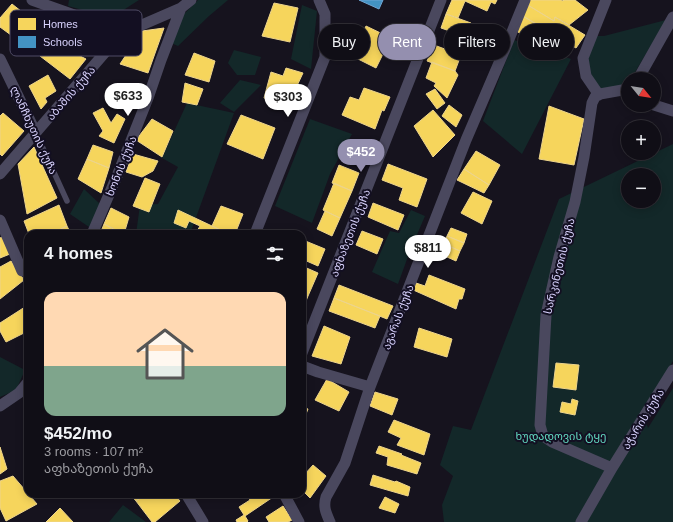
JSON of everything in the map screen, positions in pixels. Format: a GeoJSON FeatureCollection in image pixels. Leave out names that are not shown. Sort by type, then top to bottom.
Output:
{"type":"FeatureCollection","features":[{"type":"Feature","properties":{"kind":"street"},"geometry":{"type":"LineString","coordinates":[[32,0],[60,10]]}},
{"type":"Feature","properties":{"kind":"street","name":"აბაშის ქუჩა"},"geometry":{"type":"LineString","coordinates":[[142,25],[181,8],[191,0]]}},
{"type":"Feature","properties":{"kind":"street"},"geometry":{"type":"LineString","coordinates":[[257,230],[325,57],[325,14],[319,0]]}},
{"type":"Feature","properties":{"kind":"street","name":"აფხაზეთის ქუჩა"},"geometry":{"type":"LineString","coordinates":[[306,343],[441,0]]}},
{"type":"Feature","properties":{"kind":"street","name":"აგარას ქუჩა"},"geometry":{"type":"LineString","coordinates":[[330,522],[324,510],[326,497],[345,463],[370,387],[466,140],[525,0]]}},
{"type":"Feature","properties":{"kind":"street"},"geometry":{"type":"LineString","coordinates":[[606,0],[583,58],[584,65],[586,76],[599,94],[621,90]]}},
{"type":"Feature","properties":{"kind":"street","name":"ხონის ქუჩა"},"geometry":{"type":"LineString","coordinates":[[94,230],[148,98],[181,8]]}},
{"type":"Feature","properties":{"kind":"street"},"geometry":{"type":"LineString","coordinates":[[642,72],[673,17]]}},
{"type":"Feature","properties":{"kind":"street","name":"აბაშის ქუჩა"},"geometry":{"type":"LineString","coordinates":[[0,174],[102,56]]}},
{"type":"Feature","properties":{"kind":"street","name":"ლანჩხუთის ქუჩა"},"geometry":{"type":"LineString","coordinates":[[0,59],[36,133]]}},
{"type":"Feature","properties":{"kind":"street","name":"სარკინეთის ქუჩა"},"geometry":{"type":"LineString","coordinates":[[599,94],[592,103],[584,157],[576,195],[559,257],[546,315],[540,425],[543,436],[552,442],[612,468]]}},
{"type":"Feature","properties":{"kind":"street"},"geometry":{"type":"LineString","coordinates":[[661,107],[673,110]]}},
{"type":"Feature","properties":{"kind":"street"},"geometry":{"type":"LineString","coordinates":[[0,220],[22,271]]}},
{"type":"Feature","properties":{"kind":"street"},"geometry":{"type":"LineString","coordinates":[[306,368],[370,387]]}},
{"type":"Feature","properties":{"kind":"street","name":"აჭარის ქუჩა"},"geometry":{"type":"LineString","coordinates":[[580,522],[673,370]]}},
{"type":"Feature","properties":{"kind":"street"},"geometry":{"type":"LineString","coordinates":[[0,406],[19,393],[24,387]]}},
{"type":"Feature","properties":{"kind":"street"},"geometry":{"type":"LineString","coordinates":[[188,498],[203,522]]}},
{"type":"Feature","properties":{"kind":"street"},"geometry":{"type":"LineString","coordinates":[[286,498],[299,522]]}},
{"type":"Feature","properties":{"kind":"lane","name":"ლანჩხუთის ქუჩა"},"geometry":{"type":"LineString","coordinates":[[36,133],[67,201]]}},
{"type":"Feature","properties":{"kind":"green space"},"geometry":{"type":"Polygon","coordinates":[[[69,0],[139,0],[123,10],[82,10],[68,6],[69,0]]]}},
{"type":"Feature","properties":{"kind":"green space"},"geometry":{"type":"Polygon","coordinates":[[[198,0],[228,0],[178,46],[171,43],[183,15],[198,0]]]}},
{"type":"Feature","properties":{"kind":"green space"},"geometry":{"type":"Polygon","coordinates":[[[302,5],[317,11],[311,69],[291,59],[302,5]]]}},
{"type":"Feature","properties":{"kind":"green space"},"geometry":{"type":"Polygon","coordinates":[[[666,20],[635,72],[621,72],[621,85],[598,90],[586,64],[596,36],[604,36],[666,20]]]}},
{"type":"Feature","properties":{"kind":"green space"},"geometry":{"type":"Polygon","coordinates":[[[514,40],[518,41],[518,60],[570,60],[522,154],[483,121],[506,60],[510,60],[510,50],[514,40]]]}},
{"type":"Feature","properties":{"kind":"green space"},"geometry":{"type":"Polygon","coordinates":[[[234,50],[261,57],[255,75],[237,75],[228,63],[234,50]]]}},
{"type":"Feature","properties":{"kind":"green space"},"geometry":{"type":"Polygon","coordinates":[[[240,80],[261,85],[234,112],[220,103],[240,80]]]}},
{"type":"Feature","properties":{"kind":"green space"},"geometry":{"type":"Polygon","coordinates":[[[187,103],[234,113],[191,230],[137,230],[140,205],[158,204],[178,167],[162,158],[187,103]]]}},
{"type":"Feature","properties":{"kind":"green space"},"geometry":{"type":"Polygon","coordinates":[[[310,119],[352,134],[330,174],[312,223],[275,206],[310,119]]]}},
{"type":"Feature","properties":{"kind":"green space","name":"ხუდადოვის ტყე"},"geometry":{"type":"Polygon","coordinates":[[[673,144],[673,361],[643,413],[648,428],[673,388],[673,522],[444,522],[442,505],[453,476],[440,465],[453,426],[471,430],[559,199],[621,169],[621,208],[661,208],[661,168],[623,168],[640,160],[661,160],[661,150],[673,144]]]}},
{"type":"Feature","properties":{"kind":"green space"},"geometry":{"type":"Polygon","coordinates":[[[84,189],[101,205],[89,227],[70,214],[84,189]]]}},
{"type":"Feature","properties":{"kind":"green space"},"geometry":{"type":"Polygon","coordinates":[[[411,210],[425,216],[398,284],[372,272],[390,231],[399,233],[411,210]]]}},
{"type":"Feature","properties":{"kind":"green space"},"geometry":{"type":"Polygon","coordinates":[[[0,357],[24,369],[24,372],[16,390],[0,397],[0,357]]]}},
{"type":"Feature","properties":{"kind":"green space"},"geometry":{"type":"Polygon","coordinates":[[[123,505],[146,522],[109,522],[123,505]]]}},
{"type":"Feature","properties":{"kind":"building: Homes"},"geometry":{"type":"Polygon","coordinates":[[[452,0],[497,0],[495,4],[491,2],[487,11],[465,1],[458,18],[446,14],[452,0]]]}},
{"type":"Feature","properties":{"kind":"building: Homes"},"geometry":{"type":"Polygon","coordinates":[[[528,0],[575,0],[588,10],[570,24],[567,24],[555,17],[554,21],[526,4],[528,0]]]}},
{"type":"Feature","properties":{"kind":"building: Homes"},"geometry":{"type":"Polygon","coordinates":[[[274,3],[298,8],[290,42],[262,36],[274,3]]]}},
{"type":"Feature","properties":{"kind":"building: Homes"},"geometry":{"type":"Polygon","coordinates":[[[12,4],[20,10],[10,10],[10,34],[0,27],[0,18],[12,4]]]}},
{"type":"Feature","properties":{"kind":"building: Homes"},"geometry":{"type":"Polygon","coordinates":[[[526,4],[554,21],[555,17],[567,24],[536,24],[521,15],[526,4]]]}},
{"type":"Feature","properties":{"kind":"building: Homes"},"geometry":{"type":"Polygon","coordinates":[[[446,14],[471,23],[444,24],[444,29],[441,28],[446,14]]]}},
{"type":"Feature","properties":{"kind":"building: Homes"},"geometry":{"type":"Polygon","coordinates":[[[521,15],[537,24],[518,24],[518,32],[515,30],[521,15]]]}},
{"type":"Feature","properties":{"kind":"building: Homes"},"geometry":{"type":"Polygon","coordinates":[[[164,28],[148,73],[120,64],[125,56],[142,56],[142,31],[164,28]]]}},
{"type":"Feature","properties":{"kind":"building: Homes"},"geometry":{"type":"Polygon","coordinates":[[[370,28],[378,32],[378,60],[380,60],[376,68],[360,60],[370,60],[370,28]]]}},
{"type":"Feature","properties":{"kind":"building: Homes"},"geometry":{"type":"Polygon","coordinates":[[[574,28],[585,35],[576,48],[574,47],[574,28]]]}},
{"type":"Feature","properties":{"kind":"building: Homes"},"geometry":{"type":"Polygon","coordinates":[[[436,46],[444,49],[444,60],[459,60],[455,71],[427,61],[436,60],[436,46]]]}},
{"type":"Feature","properties":{"kind":"building: Homes"},"geometry":{"type":"Polygon","coordinates":[[[194,53],[215,61],[209,82],[185,75],[194,53]]]}},
{"type":"Feature","properties":{"kind":"building: Homes"},"geometry":{"type":"Polygon","coordinates":[[[40,56],[80,56],[86,59],[70,79],[40,56]]]}},
{"type":"Feature","properties":{"kind":"building: Homes"},"geometry":{"type":"Polygon","coordinates":[[[432,62],[455,71],[458,75],[447,98],[434,86],[436,83],[426,78],[432,62]]]}},
{"type":"Feature","properties":{"kind":"building: Homes"},"geometry":{"type":"Polygon","coordinates":[[[286,68],[303,73],[295,90],[287,87],[281,104],[264,98],[271,72],[283,76],[286,68]]]}},
{"type":"Feature","properties":{"kind":"building: Homes"},"geometry":{"type":"Polygon","coordinates":[[[48,75],[56,91],[45,98],[47,102],[41,109],[29,86],[48,75]]]}},
{"type":"Feature","properties":{"kind":"building: Homes"},"geometry":{"type":"Polygon","coordinates":[[[185,83],[203,89],[197,105],[182,102],[185,83]]]}},
{"type":"Feature","properties":{"kind":"building: Homes"},"geometry":{"type":"Polygon","coordinates":[[[364,88],[390,97],[384,111],[382,110],[375,129],[342,115],[350,97],[359,100],[364,88]]]}},
{"type":"Feature","properties":{"kind":"building: Homes"},"geometry":{"type":"Polygon","coordinates":[[[435,89],[445,103],[437,109],[426,94],[435,89]]]}},
{"type":"Feature","properties":{"kind":"building: Homes"},"geometry":{"type":"Polygon","coordinates":[[[449,105],[462,115],[456,127],[442,116],[449,105]]]}},
{"type":"Feature","properties":{"kind":"building: Homes"},"geometry":{"type":"Polygon","coordinates":[[[549,106],[584,119],[574,165],[539,159],[549,106]]]}},
{"type":"Feature","properties":{"kind":"building: Homes"},"geometry":{"type":"Polygon","coordinates":[[[103,108],[111,123],[117,114],[125,119],[114,143],[99,136],[103,131],[93,113],[103,108]]]}},
{"type":"Feature","properties":{"kind":"building: Homes"},"geometry":{"type":"Polygon","coordinates":[[[433,110],[455,135],[433,157],[414,126],[433,110]]]}},
{"type":"Feature","properties":{"kind":"building: Homes"},"geometry":{"type":"Polygon","coordinates":[[[3,113],[24,131],[2,156],[0,154],[0,116],[3,113]]]}},
{"type":"Feature","properties":{"kind":"building: Homes"},"geometry":{"type":"Polygon","coordinates":[[[241,115],[275,128],[263,159],[227,144],[241,115]]]}},
{"type":"Feature","properties":{"kind":"building: Homes"},"geometry":{"type":"Polygon","coordinates":[[[152,119],[173,131],[162,157],[136,140],[152,119]]]}},
{"type":"Feature","properties":{"kind":"building: Homes"},"geometry":{"type":"Polygon","coordinates":[[[93,145],[113,152],[109,168],[87,159],[93,145]]]}},
{"type":"Feature","properties":{"kind":"building: Homes"},"geometry":{"type":"Polygon","coordinates":[[[34,147],[57,198],[27,214],[18,164],[34,147]]]}},
{"type":"Feature","properties":{"kind":"building: Homes"},"geometry":{"type":"Polygon","coordinates":[[[476,151],[500,165],[489,185],[464,169],[476,151]]]}},
{"type":"Feature","properties":{"kind":"building: Homes"},"geometry":{"type":"Polygon","coordinates":[[[133,154],[158,161],[153,171],[142,177],[126,172],[133,154]]]}},
{"type":"Feature","properties":{"kind":"building: Homes"},"geometry":{"type":"Polygon","coordinates":[[[87,159],[109,168],[101,193],[78,179],[87,159]]]}},
{"type":"Feature","properties":{"kind":"building: Homes"},"geometry":{"type":"Polygon","coordinates":[[[388,164],[427,179],[417,207],[399,200],[403,188],[382,180],[388,164]]]}},
{"type":"Feature","properties":{"kind":"building: Homes"},"geometry":{"type":"Polygon","coordinates":[[[339,165],[359,173],[352,191],[332,183],[339,165]]]}},
{"type":"Feature","properties":{"kind":"building: Homes"},"geometry":{"type":"Polygon","coordinates":[[[464,169],[489,185],[484,193],[457,180],[464,169]]]}},
{"type":"Feature","properties":{"kind":"building: Homes"},"geometry":{"type":"Polygon","coordinates":[[[145,178],[160,184],[149,212],[133,206],[145,178]]]}},
{"type":"Feature","properties":{"kind":"building: Homes"},"geometry":{"type":"Polygon","coordinates":[[[334,183],[352,191],[340,218],[323,210],[334,183]]]}},
{"type":"Feature","properties":{"kind":"building: Homes"},"geometry":{"type":"Polygon","coordinates":[[[473,192],[492,201],[482,224],[461,213],[473,192]]]}},
{"type":"Feature","properties":{"kind":"building: Homes"},"geometry":{"type":"Polygon","coordinates":[[[373,203],[404,215],[398,230],[368,217],[373,203]]]}},
{"type":"Feature","properties":{"kind":"building: Homes"},"geometry":{"type":"Polygon","coordinates":[[[59,205],[67,226],[58,230],[27,230],[24,221],[59,205]]]}},
{"type":"Feature","properties":{"kind":"building: Homes"},"geometry":{"type":"Polygon","coordinates":[[[221,206],[243,214],[237,230],[220,230],[212,226],[221,206]]]}},
{"type":"Feature","properties":{"kind":"building: Homes"},"geometry":{"type":"Polygon","coordinates":[[[111,208],[129,217],[125,230],[116,230],[104,224],[111,208]]]}},
{"type":"Feature","properties":{"kind":"building: Homes"},"geometry":{"type":"Polygon","coordinates":[[[178,210],[220,230],[198,230],[200,226],[189,221],[186,228],[174,223],[178,210]]]}},
{"type":"Feature","properties":{"kind":"building: Homes"},"geometry":{"type":"Polygon","coordinates":[[[325,211],[340,218],[332,236],[317,229],[325,211]]]}},
{"type":"Feature","properties":{"kind":"building: Homes"},"geometry":{"type":"Polygon","coordinates":[[[104,224],[115,230],[102,230],[104,224]]]}},
{"type":"Feature","properties":{"kind":"building: Homes"},"geometry":{"type":"Polygon","coordinates":[[[67,226],[69,230],[59,230],[67,226]]]}},
{"type":"Feature","properties":{"kind":"building: Homes"},"geometry":{"type":"Polygon","coordinates":[[[451,228],[467,234],[464,243],[447,236],[451,228]]]}},
{"type":"Feature","properties":{"kind":"building: Homes"},"geometry":{"type":"Polygon","coordinates":[[[362,231],[383,239],[377,254],[356,245],[362,231]]]}},
{"type":"Feature","properties":{"kind":"building: Homes"},"geometry":{"type":"Polygon","coordinates":[[[447,236],[464,243],[460,251],[444,244],[447,236]]]}},
{"type":"Feature","properties":{"kind":"building: Homes"},"geometry":{"type":"Polygon","coordinates":[[[2,237],[10,254],[0,258],[0,238],[2,237]]]}},
{"type":"Feature","properties":{"kind":"building: Homes"},"geometry":{"type":"Polygon","coordinates":[[[306,241],[325,249],[318,266],[306,261],[306,241]]]}},
{"type":"Feature","properties":{"kind":"building: Homes"},"geometry":{"type":"Polygon","coordinates":[[[442,243],[460,251],[456,261],[438,253],[442,243]]]}},
{"type":"Feature","properties":{"kind":"building: Homes"},"geometry":{"type":"Polygon","coordinates":[[[11,261],[24,280],[0,299],[0,267],[11,261]]]}},
{"type":"Feature","properties":{"kind":"building: Homes"},"geometry":{"type":"Polygon","coordinates":[[[306,268],[318,273],[308,296],[306,295],[306,268]]]}},
{"type":"Feature","properties":{"kind":"building: Homes"},"geometry":{"type":"Polygon","coordinates":[[[429,275],[465,289],[462,299],[459,299],[456,309],[411,289],[413,282],[425,286],[429,275]]]}},
{"type":"Feature","properties":{"kind":"building: Homes"},"geometry":{"type":"Polygon","coordinates":[[[339,285],[393,306],[387,319],[334,298],[339,285]]]}},
{"type":"Feature","properties":{"kind":"building: Homes"},"geometry":{"type":"Polygon","coordinates":[[[334,298],[380,316],[375,328],[329,311],[334,298]]]}},
{"type":"Feature","properties":{"kind":"building: Homes"},"geometry":{"type":"Polygon","coordinates":[[[24,308],[24,333],[6,342],[0,331],[0,323],[24,308]]]}},
{"type":"Feature","properties":{"kind":"building: Homes"},"geometry":{"type":"Polygon","coordinates":[[[324,326],[350,337],[341,364],[312,356],[324,326]]]}},
{"type":"Feature","properties":{"kind":"building: Homes"},"geometry":{"type":"Polygon","coordinates":[[[419,328],[452,339],[447,357],[414,347],[419,328]]]}},
{"type":"Feature","properties":{"kind":"building: Homes"},"geometry":{"type":"Polygon","coordinates":[[[556,363],[579,365],[576,390],[553,387],[556,363]]]}},
{"type":"Feature","properties":{"kind":"building: Homes"},"geometry":{"type":"Polygon","coordinates":[[[327,379],[349,392],[339,411],[315,400],[327,379]]]}},
{"type":"Feature","properties":{"kind":"building: Homes"},"geometry":{"type":"Polygon","coordinates":[[[375,392],[398,399],[392,415],[370,406],[375,392]]]}},
{"type":"Feature","properties":{"kind":"building: Homes"},"geometry":{"type":"Polygon","coordinates":[[[572,399],[578,401],[575,415],[560,412],[562,402],[571,404],[572,399]]]}},
{"type":"Feature","properties":{"kind":"building: Homes"},"geometry":{"type":"Polygon","coordinates":[[[394,420],[430,434],[424,455],[397,445],[401,438],[388,432],[394,420]]]}},
{"type":"Feature","properties":{"kind":"building: Homes"},"geometry":{"type":"Polygon","coordinates":[[[379,446],[402,454],[401,455],[421,463],[417,474],[387,465],[388,457],[376,453],[379,446]]]}},
{"type":"Feature","properties":{"kind":"building: Homes"},"geometry":{"type":"Polygon","coordinates":[[[0,447],[7,469],[0,474],[0,447]]]}},
{"type":"Feature","properties":{"kind":"building: Homes"},"geometry":{"type":"Polygon","coordinates":[[[313,465],[326,476],[310,498],[306,494],[306,473],[313,465]]]}},
{"type":"Feature","properties":{"kind":"building: Homes"},"geometry":{"type":"Polygon","coordinates":[[[373,475],[395,482],[396,481],[410,487],[408,496],[370,485],[373,475]]]}},
{"type":"Feature","properties":{"kind":"building: Homes"},"geometry":{"type":"Polygon","coordinates":[[[13,476],[24,489],[24,498],[32,498],[37,504],[6,521],[0,508],[0,481],[13,476]]]}},
{"type":"Feature","properties":{"kind":"building: Homes"},"geometry":{"type":"Polygon","coordinates":[[[385,497],[399,504],[395,513],[379,508],[385,497]]]}},
{"type":"Feature","properties":{"kind":"building: Homes"},"geometry":{"type":"Polygon","coordinates":[[[133,498],[140,498],[136,501],[133,498]]]}},
{"type":"Feature","properties":{"kind":"building: Homes"},"geometry":{"type":"Polygon","coordinates":[[[140,498],[177,498],[180,501],[155,522],[152,522],[136,501],[140,498]]]}},
{"type":"Feature","properties":{"kind":"building: Homes"},"geometry":{"type":"Polygon","coordinates":[[[249,498],[272,498],[245,516],[248,521],[247,522],[237,522],[236,520],[244,515],[239,507],[250,500],[249,498]]]}},
{"type":"Feature","properties":{"kind":"building: Homes"},"geometry":{"type":"Polygon","coordinates":[[[283,506],[292,520],[288,522],[269,522],[266,517],[283,506]]]}},
{"type":"Feature","properties":{"kind":"building: Homes"},"geometry":{"type":"Polygon","coordinates":[[[60,508],[73,522],[46,522],[60,508]]]}},
{"type":"Feature","properties":{"kind":"building: Schools"},"geometry":{"type":"Polygon","coordinates":[[[359,0],[383,0],[379,9],[359,0]]]}}]}
